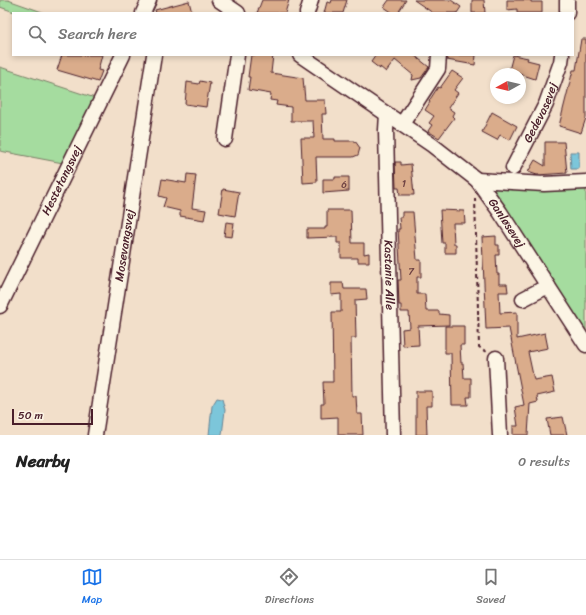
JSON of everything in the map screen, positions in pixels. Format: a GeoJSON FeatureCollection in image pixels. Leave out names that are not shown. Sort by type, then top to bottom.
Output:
{"type":"FeatureCollection","features":[{"type":"Feature","properties":{"kind":"street"},"geometry":{"type":"LineString","coordinates":[[219,0],[237,12]]}},
{"type":"Feature","properties":{"kind":"street"},"geometry":{"type":"LineString","coordinates":[[307,12],[311,0]]}},
{"type":"Feature","properties":{"kind":"street"},"geometry":{"type":"LineString","coordinates":[[567,0],[567,12]]}},
{"type":"Feature","properties":{"kind":"street","name":"Hestetangsvej"},"geometry":{"type":"LineString","coordinates":[[0,306],[123,56]]}},
{"type":"Feature","properties":{"kind":"street","name":"Mosevangsvej"},"geometry":{"type":"LineString","coordinates":[[95,435],[154,56]]}},
{"type":"Feature","properties":{"kind":"street"},"geometry":{"type":"LineString","coordinates":[[225,139],[237,56]]}},
{"type":"Feature","properties":{"kind":"street","name":"Ganløsevej"},"geometry":{"type":"LineString","coordinates":[[301,56],[452,159],[479,184],[586,344]]}},
{"type":"Feature","properties":{"kind":"street"},"geometry":{"type":"LineString","coordinates":[[402,124],[438,69],[439,56]]}},
{"type":"Feature","properties":{"kind":"street","name":"Gedevasevej"},"geometry":{"type":"LineString","coordinates":[[513,168],[546,104],[562,56]]}},
{"type":"Feature","properties":{"kind":"street","name":"Kastanie Alle"},"geometry":{"type":"LineString","coordinates":[[387,114],[386,130],[393,435]]}},
{"type":"Feature","properties":{"kind":"street"},"geometry":{"type":"LineString","coordinates":[[479,184],[544,184],[586,182]]}},
{"type":"Feature","properties":{"kind":"street"},"geometry":{"type":"LineString","coordinates":[[523,299],[548,286]]}},
{"type":"Feature","properties":{"kind":"street"},"geometry":{"type":"LineString","coordinates":[[496,358],[500,435]]}},
{"type":"Feature","properties":{"kind":"path"},"geometry":{"type":"LineString","coordinates":[[479,184],[474,196],[479,347],[496,358]]}},
{"type":"Feature","properties":{"kind":"green space"},"geometry":{"type":"Polygon","coordinates":[[[0,0],[8,0],[42,12],[14,12],[0,7],[0,0]]]}},
{"type":"Feature","properties":{"kind":"green space"},"geometry":{"type":"Polygon","coordinates":[[[0,67],[95,98],[63,163],[0,151],[0,67]]]}},
{"type":"Feature","properties":{"kind":"green space"},"geometry":{"type":"Polygon","coordinates":[[[586,184],[586,335],[492,191],[501,186],[586,184]]]}},
{"type":"Feature","properties":{"kind":"water"},"geometry":{"type":"Polygon","coordinates":[[[570,152],[579,152],[579,169],[571,169],[570,152]]]}},
{"type":"Feature","properties":{"kind":"water"},"geometry":{"type":"Polygon","coordinates":[[[217,398],[222,399],[225,410],[222,435],[209,435],[212,406],[217,398]]]}},
{"type":"Feature","properties":{"kind":"building"},"geometry":{"type":"Polygon","coordinates":[[[262,0],[289,0],[285,12],[257,12],[262,0]]]}},
{"type":"Feature","properties":{"kind":"building"},"geometry":{"type":"Polygon","coordinates":[[[332,0],[347,0],[343,12],[324,12],[327,2],[331,3],[332,0]]]}},
{"type":"Feature","properties":{"kind":"building"},"geometry":{"type":"Polygon","coordinates":[[[389,0],[406,0],[399,12],[392,12],[384,7],[389,0]]]}},
{"type":"Feature","properties":{"kind":"building"},"geometry":{"type":"Polygon","coordinates":[[[414,0],[451,0],[461,7],[458,12],[432,12],[414,0]]]}},
{"type":"Feature","properties":{"kind":"building"},"geometry":{"type":"Polygon","coordinates":[[[472,0],[484,0],[485,12],[472,12],[472,0]]]}},
{"type":"Feature","properties":{"kind":"building"},"geometry":{"type":"Polygon","coordinates":[[[507,0],[531,0],[531,2],[542,2],[542,12],[517,12],[517,9],[507,10],[507,0]]]}},
{"type":"Feature","properties":{"kind":"building"},"geometry":{"type":"Polygon","coordinates":[[[189,1],[192,12],[156,12],[155,10],[189,1]]]}},
{"type":"Feature","properties":{"kind":"building"},"geometry":{"type":"Polygon","coordinates":[[[581,39],[586,39],[586,118],[581,133],[559,126],[573,70],[576,70],[581,39]]]}},
{"type":"Feature","properties":{"kind":"building"},"geometry":{"type":"Polygon","coordinates":[[[62,56],[102,56],[98,70],[102,71],[98,82],[57,70],[62,56]]]}},
{"type":"Feature","properties":{"kind":"building"},"geometry":{"type":"Polygon","coordinates":[[[251,56],[273,56],[271,73],[303,78],[305,100],[325,100],[326,114],[322,114],[323,139],[335,139],[335,141],[355,141],[360,148],[358,155],[353,157],[316,157],[317,182],[303,183],[301,138],[314,138],[313,121],[291,121],[291,107],[276,105],[277,101],[270,100],[271,94],[248,90],[250,77],[248,77],[251,56]]]}},
{"type":"Feature","properties":{"kind":"building"},"geometry":{"type":"Polygon","coordinates":[[[375,56],[415,56],[429,67],[421,78],[412,80],[413,75],[395,60],[386,72],[371,62],[375,56]]]}},
{"type":"Feature","properties":{"kind":"building"},"geometry":{"type":"Polygon","coordinates":[[[447,56],[476,56],[475,65],[447,60],[447,56]]]}},
{"type":"Feature","properties":{"kind":"building"},"geometry":{"type":"Polygon","coordinates":[[[513,56],[528,58],[527,60],[539,63],[535,79],[526,76],[526,68],[510,68],[513,56]]]}},
{"type":"Feature","properties":{"kind":"building"},"geometry":{"type":"Polygon","coordinates":[[[452,71],[463,78],[454,90],[458,93],[448,108],[454,112],[452,116],[454,118],[439,138],[428,131],[432,125],[429,123],[434,116],[425,110],[438,87],[440,88],[452,71]]]}},
{"type":"Feature","properties":{"kind":"building"},"geometry":{"type":"Polygon","coordinates":[[[200,81],[210,83],[206,107],[185,104],[187,82],[199,84],[200,81]]]}},
{"type":"Feature","properties":{"kind":"building"},"geometry":{"type":"Polygon","coordinates":[[[492,112],[517,126],[510,140],[500,135],[497,140],[482,132],[492,112]]]}},
{"type":"Feature","properties":{"kind":"building"},"geometry":{"type":"Polygon","coordinates":[[[545,142],[564,142],[567,173],[537,175],[528,172],[535,160],[545,166],[545,142]]]}},
{"type":"Feature","properties":{"kind":"building"},"geometry":{"type":"Polygon","coordinates":[[[395,162],[401,162],[401,165],[411,164],[414,195],[400,195],[399,188],[396,188],[395,162]]]}},
{"type":"Feature","properties":{"kind":"building"},"geometry":{"type":"Polygon","coordinates":[[[187,174],[196,175],[192,208],[206,210],[204,220],[180,216],[180,211],[163,207],[166,198],[159,196],[162,179],[186,183],[187,174]]]}},
{"type":"Feature","properties":{"kind":"building"},"geometry":{"type":"Polygon","coordinates":[[[335,177],[349,177],[349,191],[323,193],[323,179],[335,179],[335,177]]]}},
{"type":"Feature","properties":{"kind":"building"},"geometry":{"type":"Polygon","coordinates":[[[223,189],[239,192],[235,216],[219,213],[223,189]]]}},
{"type":"Feature","properties":{"kind":"building"},"geometry":{"type":"Polygon","coordinates":[[[327,210],[351,210],[352,243],[364,243],[364,254],[369,253],[369,262],[358,262],[358,258],[341,258],[341,243],[337,243],[337,237],[307,238],[307,229],[325,229],[325,227],[327,227],[327,210]]]}},
{"type":"Feature","properties":{"kind":"building"},"geometry":{"type":"Polygon","coordinates":[[[440,210],[464,211],[465,223],[453,223],[456,253],[445,253],[445,243],[442,243],[440,210]]]}},
{"type":"Feature","properties":{"kind":"building"},"geometry":{"type":"Polygon","coordinates":[[[402,212],[413,212],[417,260],[421,260],[421,277],[417,277],[417,294],[425,294],[426,311],[439,311],[439,314],[449,315],[449,325],[418,326],[419,345],[403,346],[402,329],[410,328],[409,312],[401,312],[401,305],[399,305],[398,280],[401,280],[398,229],[400,229],[399,217],[402,217],[402,212]]]}},
{"type":"Feature","properties":{"kind":"building"},"geometry":{"type":"Polygon","coordinates":[[[226,222],[234,223],[232,237],[224,236],[226,222]]]}},
{"type":"Feature","properties":{"kind":"building"},"geometry":{"type":"Polygon","coordinates":[[[496,236],[496,245],[499,245],[499,255],[496,255],[499,284],[507,284],[508,292],[499,292],[500,313],[517,312],[517,339],[545,333],[548,348],[528,352],[534,380],[552,377],[555,392],[537,396],[538,402],[530,404],[528,435],[513,435],[513,426],[518,426],[515,407],[524,405],[509,328],[486,329],[482,237],[496,236]]]}},
{"type":"Feature","properties":{"kind":"building"},"geometry":{"type":"Polygon","coordinates":[[[331,283],[343,283],[344,289],[366,289],[367,299],[355,300],[356,338],[351,338],[352,396],[356,396],[357,414],[362,414],[363,435],[338,435],[338,417],[321,418],[321,404],[324,404],[323,382],[333,382],[332,312],[341,312],[341,294],[331,295],[331,283]]]}},
{"type":"Feature","properties":{"kind":"building"},"geometry":{"type":"Polygon","coordinates":[[[445,326],[464,326],[464,345],[460,345],[464,378],[471,378],[471,397],[467,397],[468,405],[452,405],[451,353],[445,353],[445,326]]]}},
{"type":"Feature","properties":{"kind":"building"},"geometry":{"type":"Polygon","coordinates":[[[416,391],[432,391],[432,406],[426,406],[427,435],[416,435],[416,391]]]}},
{"type":"Feature","properties":{"kind":"building"},"geometry":{"type":"Polygon","coordinates":[[[563,417],[567,435],[550,435],[547,419],[563,417]]]}}]}
